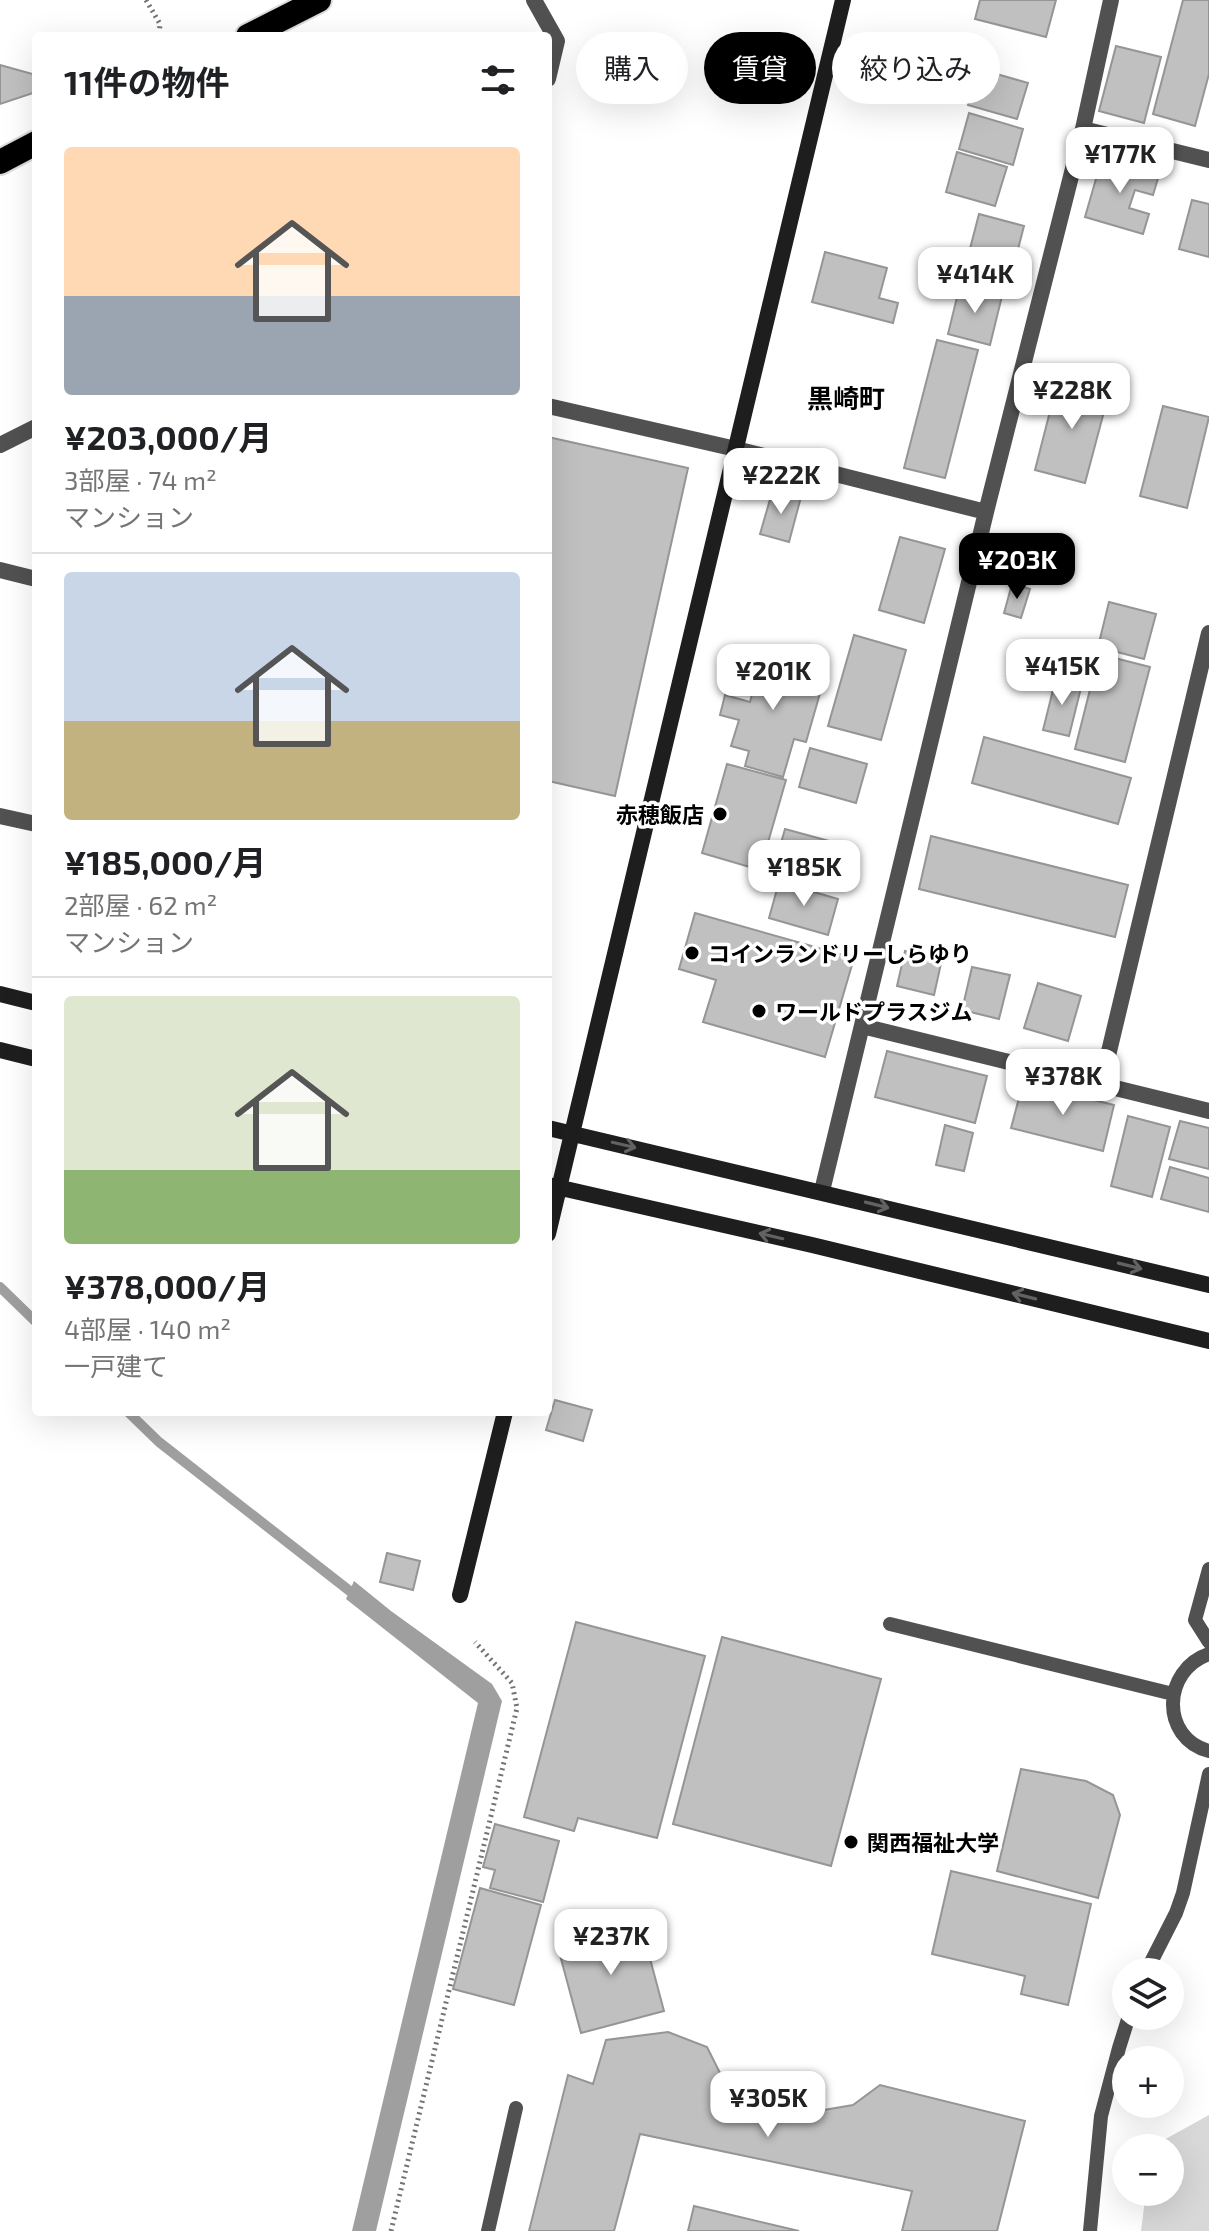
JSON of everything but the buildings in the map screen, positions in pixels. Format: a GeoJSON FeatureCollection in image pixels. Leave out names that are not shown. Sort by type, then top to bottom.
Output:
{"type":"FeatureCollection","features":[{"type":"Feature","properties":{"kind":"highway"},"geometry":{"type":"LineString","coordinates":[[256,32],[319,0]]}},
{"type":"Feature","properties":{"kind":"highway"},"geometry":{"type":"LineString","coordinates":[[0,162],[32,145]]}},
{"type":"Feature","properties":{"kind":"street"},"geometry":{"type":"LineString","coordinates":[[534,0],[552,32]]}},
{"type":"Feature","properties":{"kind":"street"},"geometry":{"type":"LineString","coordinates":[[843,0],[571,1133],[554,1186],[1209,1341]]}},
{"type":"Feature","properties":{"kind":"street"},"geometry":{"type":"LineString","coordinates":[[822,1191],[986,512],[1083,129],[1111,0]]}},
{"type":"Feature","properties":{"kind":"street"},"geometry":{"type":"LineString","coordinates":[[552,32],[557,41],[552,62]]}},
{"type":"Feature","properties":{"kind":"street"},"geometry":{"type":"LineString","coordinates":[[1083,129],[1209,160]]}},
{"type":"Feature","properties":{"kind":"street"},"geometry":{"type":"LineString","coordinates":[[552,407],[986,512]]}},
{"type":"Feature","properties":{"kind":"street"},"geometry":{"type":"LineString","coordinates":[[0,445],[32,429]]}},
{"type":"Feature","properties":{"kind":"street"},"geometry":{"type":"LineString","coordinates":[[0,570],[32,578]]}},
{"type":"Feature","properties":{"kind":"street"},"geometry":{"type":"LineString","coordinates":[[1101,1085],[1209,633]]}},
{"type":"Feature","properties":{"kind":"street"},"geometry":{"type":"LineString","coordinates":[[0,816],[32,823]]}},
{"type":"Feature","properties":{"kind":"street"},"geometry":{"type":"LineString","coordinates":[[0,994],[32,1002]]}},
{"type":"Feature","properties":{"kind":"street"},"geometry":{"type":"LineString","coordinates":[[862,1026],[1209,1111]]}},
{"type":"Feature","properties":{"kind":"street"},"geometry":{"type":"LineString","coordinates":[[0,1050],[32,1058]]}},
{"type":"Feature","properties":{"kind":"street"},"geometry":{"type":"LineString","coordinates":[[552,1129],[1209,1285]]}},
{"type":"Feature","properties":{"kind":"street"},"geometry":{"type":"LineString","coordinates":[[460,1595],[504,1416]]}},
{"type":"Feature","properties":{"kind":"lane"},"geometry":{"type":"LineString","coordinates":[[1209,1569],[1195,1620],[1209,1642]]}},
{"type":"Feature","properties":{"kind":"lane"},"geometry":{"type":"LineString","coordinates":[[890,1624],[1173,1694]]}},
{"type":"Feature","properties":{"kind":"lane"},"geometry":{"type":"LineString","coordinates":[[1209,1654],[1187,1666],[1173,1694],[1173,1711],[1178,1727],[1189,1741],[1209,1751]]}},
{"type":"Feature","properties":{"kind":"lane"},"geometry":{"type":"LineString","coordinates":[[1153,1958],[1183,1893],[1209,1774]]}},
{"type":"Feature","properties":{"kind":"lane"},"geometry":{"type":"LineString","coordinates":[[1090,2231],[1101,2116],[1125,2030]]}},
{"type":"Feature","properties":{"kind":"lane"},"geometry":{"type":"LineString","coordinates":[[488,2231],[516,2108]]}},
{"type":"Feature","properties":{"kind":"path"},"geometry":{"type":"LineString","coordinates":[[146,0],[160,24],[159,32]]}},
{"type":"Feature","properties":{"kind":"path"},"geometry":{"type":"LineString","coordinates":[[391,2231],[517,1708],[512,1683],[475,1642]]}},
{"type":"Feature","properties":{"kind":"shaded area"},"geometry":{"type":"Polygon","coordinates":[[[354,1581],[492,1684],[502,1701],[376,2231],[352,2231],[478,1703],[346,1599],[354,1581]]]}},
{"type":"Feature","properties":{"kind":"shaded area"},"geometry":{"type":"Polygon","coordinates":[[[1209,2115],[1209,2231],[1141,2231],[1144,2206],[1184,2206],[1184,2134],[1175,2134],[1209,2115]]]}},
{"type":"Feature","properties":{"kind":"waterway"},"geometry":{"type":"LineString","coordinates":[[0,1287],[32,1318]]}},
{"type":"Feature","properties":{"kind":"waterway"},"geometry":{"type":"LineString","coordinates":[[132,1416],[159,1442],[360,1599]]}},
{"type":"Feature","properties":{"kind":"place","name":"赤穂飯店"},"geometry":{"type":"Point","coordinates":[720,814]}},
{"type":"Feature","properties":{"kind":"place","name":"コインランドリーしらゆり"},"geometry":{"type":"Point","coordinates":[692,953]}},
{"type":"Feature","properties":{"kind":"place","name":"ワールドプラスジム"},"geometry":{"type":"Point","coordinates":[759,1011]}},
{"type":"Feature","properties":{"kind":"place","name":"関西福祉大学"},"geometry":{"type":"Point","coordinates":[851,1842]}},
{"type":"Feature","properties":{"kind":"district","name":"黒崎町"},"geometry":{"type":"Point","coordinates":[846,397]}}]}
